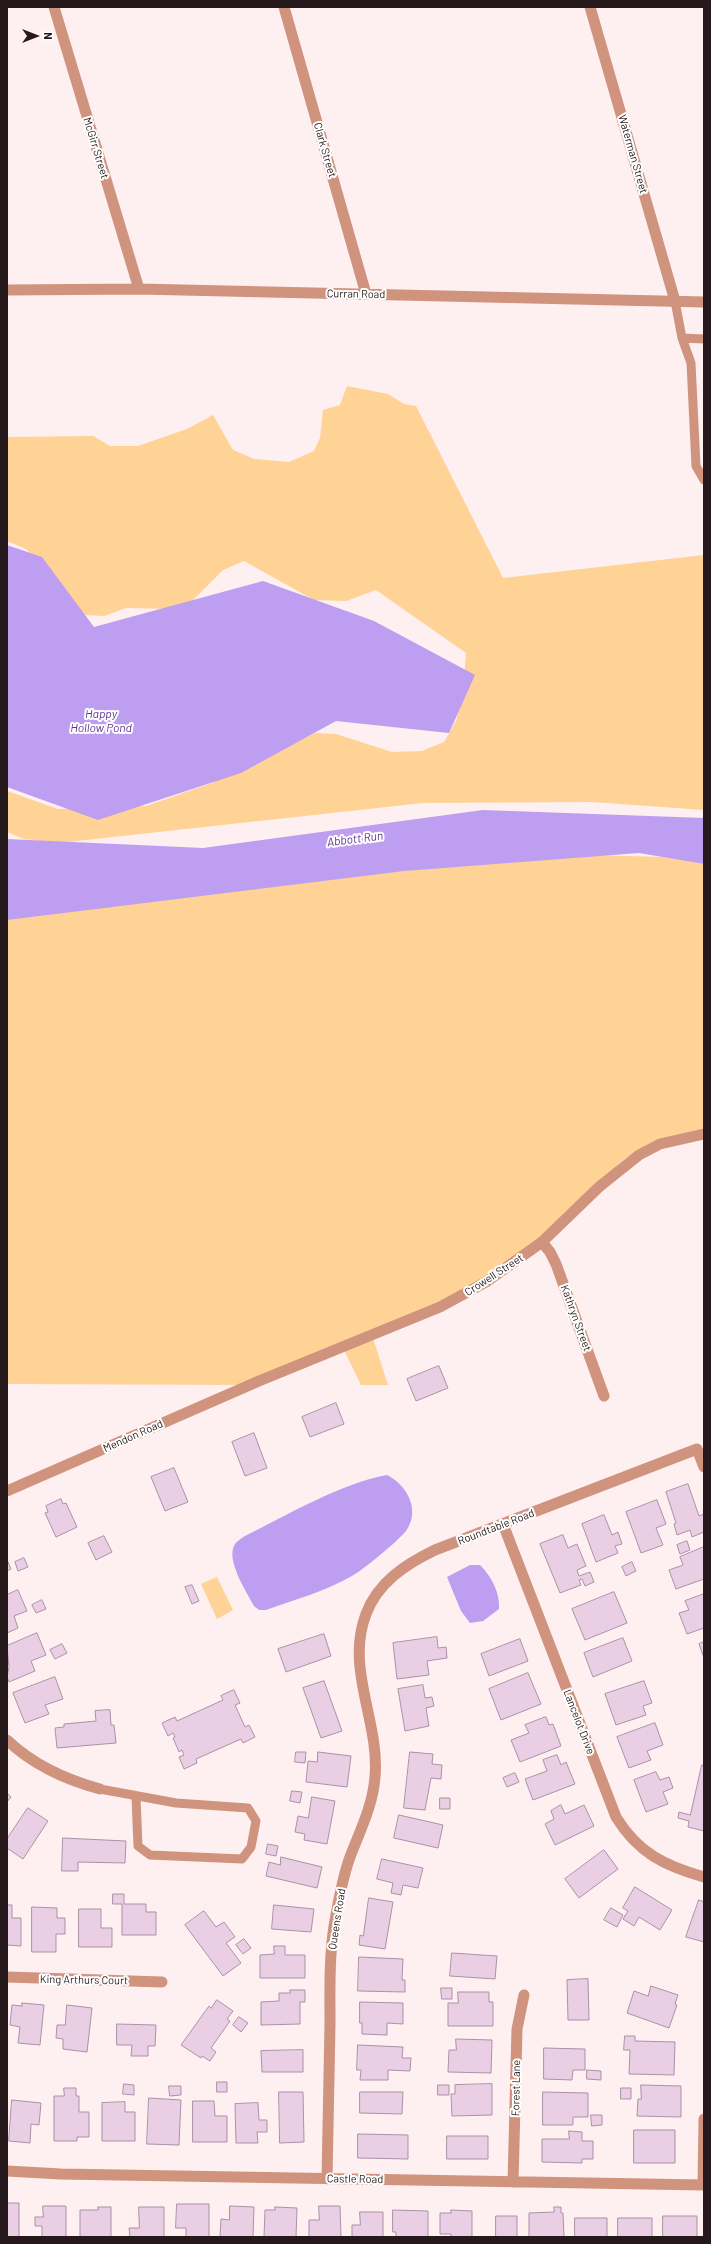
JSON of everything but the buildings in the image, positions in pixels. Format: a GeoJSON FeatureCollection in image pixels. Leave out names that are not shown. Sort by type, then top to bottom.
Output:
{"type":"FeatureCollection","features":[{"type":"Feature","properties":{"kind":"street","name":"McGirr Street"},"geometry":{"type":"LineString","coordinates":[[54,7],[139,290]]}},
{"type":"Feature","properties":{"kind":"street","name":"Clark Street"},"geometry":{"type":"LineString","coordinates":[[284,7],[366,294]]}},
{"type":"Feature","properties":{"kind":"street","name":"Waterman Street"},"geometry":{"type":"LineString","coordinates":[[590,7],[675,301]]}},
{"type":"Feature","properties":{"kind":"street","name":"Curran Road"},"geometry":{"type":"LineString","coordinates":[[7,290],[139,290],[704,302]]}},
{"type":"Feature","properties":{"kind":"street","name":"Crowell Street"},"geometry":{"type":"LineString","coordinates":[[259,1381],[440,1307],[486,1282],[542,1242],[599,1186],[639,1155],[660,1144],[704,1134]]}},
{"type":"Feature","properties":{"kind":"street","name":"Kathryn Street"},"geometry":{"type":"LineString","coordinates":[[542,1242],[550,1252],[556,1264],[604,1396]]}},
{"type":"Feature","properties":{"kind":"street","name":"Mendon Road"},"geometry":{"type":"LineString","coordinates":[[7,1491],[259,1381]]}},
{"type":"Feature","properties":{"kind":"street","name":"Roundtable Road"},"geometry":{"type":"LineString","coordinates":[[360,1667],[361,1629],[365,1615],[371,1602],[393,1576],[407,1564],[420,1557],[503,1524],[697,1449],[704,1466]]}},
{"type":"Feature","properties":{"kind":"street","name":"Lancelot Drive"},"geometry":{"type":"LineString","coordinates":[[503,1524],[616,1817],[633,1840],[657,1860],[674,1868],[704,1877]]}},
{"type":"Feature","properties":{"kind":"street","name":"Queens Road"},"geometry":{"type":"LineString","coordinates":[[327,2179],[331,1976],[334,1928],[343,1879],[367,1814],[375,1778],[376,1745],[360,1667]]}},
{"type":"Feature","properties":{"kind":"street"},"geometry":{"type":"LineString","coordinates":[[7,1740],[29,1757],[58,1774],[74,1781],[100,1789]]}},
{"type":"Feature","properties":{"kind":"street","name":"King Arthurs Court"},"geometry":{"type":"LineString","coordinates":[[7,1977],[162,1982]]}},
{"type":"Feature","properties":{"kind":"street","name":"Forest Lane"},"geometry":{"type":"LineString","coordinates":[[513,2182],[517,2029],[524,1995]]}},
{"type":"Feature","properties":{"kind":"street"},"geometry":{"type":"LineString","coordinates":[[703,2185],[704,2119]]}},
{"type":"Feature","properties":{"kind":"street","name":"Castle Road"},"geometry":{"type":"LineString","coordinates":[[7,2171],[69,2174],[703,2185]]}},
{"type":"Feature","properties":{"kind":"lane"},"geometry":{"type":"LineString","coordinates":[[675,301],[682,338],[691,363],[696,466],[704,480]]}},
{"type":"Feature","properties":{"kind":"lane"},"geometry":{"type":"LineString","coordinates":[[682,338],[704,339]]}},
{"type":"Feature","properties":{"kind":"lane"},"geometry":{"type":"LineString","coordinates":[[100,1789],[176,1804],[248,1808],[256,1822],[251,1847],[242,1859],[150,1855],[138,1846],[136,1797]]}},
{"type":"Feature","properties":{"kind":"shaded area"},"geometry":{"type":"Polygon","coordinates":[[[347,386],[388,394],[404,404],[416,406],[503,578],[704,555],[704,810],[592,802],[423,803],[58,843],[24,839],[7,832],[7,791],[58,809],[146,806],[212,783],[315,733],[336,734],[392,752],[422,751],[444,742],[456,721],[463,692],[466,653],[376,590],[346,601],[314,600],[244,561],[223,570],[192,601],[171,609],[126,608],[104,616],[85,615],[64,601],[41,563],[26,549],[7,541],[7,437],[93,436],[110,446],[138,446],[187,429],[213,415],[233,450],[254,459],[289,462],[314,451],[320,438],[323,410],[340,405],[347,386]]]}},
{"type":"Feature","properties":{"kind":"shaded area"},"geometry":{"type":"Polygon","coordinates":[[[529,853],[662,857],[704,864],[704,1134],[638,1151],[624,1159],[541,1239],[470,1291],[373,1338],[388,1385],[361,1385],[343,1348],[249,1385],[7,1384],[7,910],[529,853]]]}},
{"type":"Feature","properties":{"kind":"shaded area"},"geometry":{"type":"Polygon","coordinates":[[[217,1577],[233,1610],[217,1619],[201,1584],[217,1577]]]}},
{"type":"Feature","properties":{"kind":"water","name":"Happy Hollow Pond"},"geometry":{"type":"Polygon","coordinates":[[[7,545],[42,557],[94,627],[263,581],[374,621],[475,675],[449,733],[336,721],[241,773],[98,820],[7,787],[7,545]]]}},
{"type":"Feature","properties":{"kind":"water","name":"Abbott Run"},"geometry":{"type":"Polygon","coordinates":[[[483,810],[704,818],[704,864],[639,853],[404,871],[7,920],[7,839],[203,848],[483,810]]]}},
{"type":"Feature","properties":{"kind":"water"},"geometry":{"type":"Polygon","coordinates":[[[387,1475],[401,1485],[410,1499],[412,1507],[410,1523],[402,1536],[364,1568],[332,1586],[266,1610],[259,1610],[254,1606],[242,1584],[235,1566],[233,1550],[237,1542],[245,1536],[333,1492],[370,1479],[387,1475]]]}},
{"type":"Feature","properties":{"kind":"water"},"geometry":{"type":"Polygon","coordinates":[[[470,1565],[480,1565],[488,1575],[497,1591],[499,1609],[483,1621],[470,1623],[461,1611],[447,1577],[470,1565]]]}}]}
